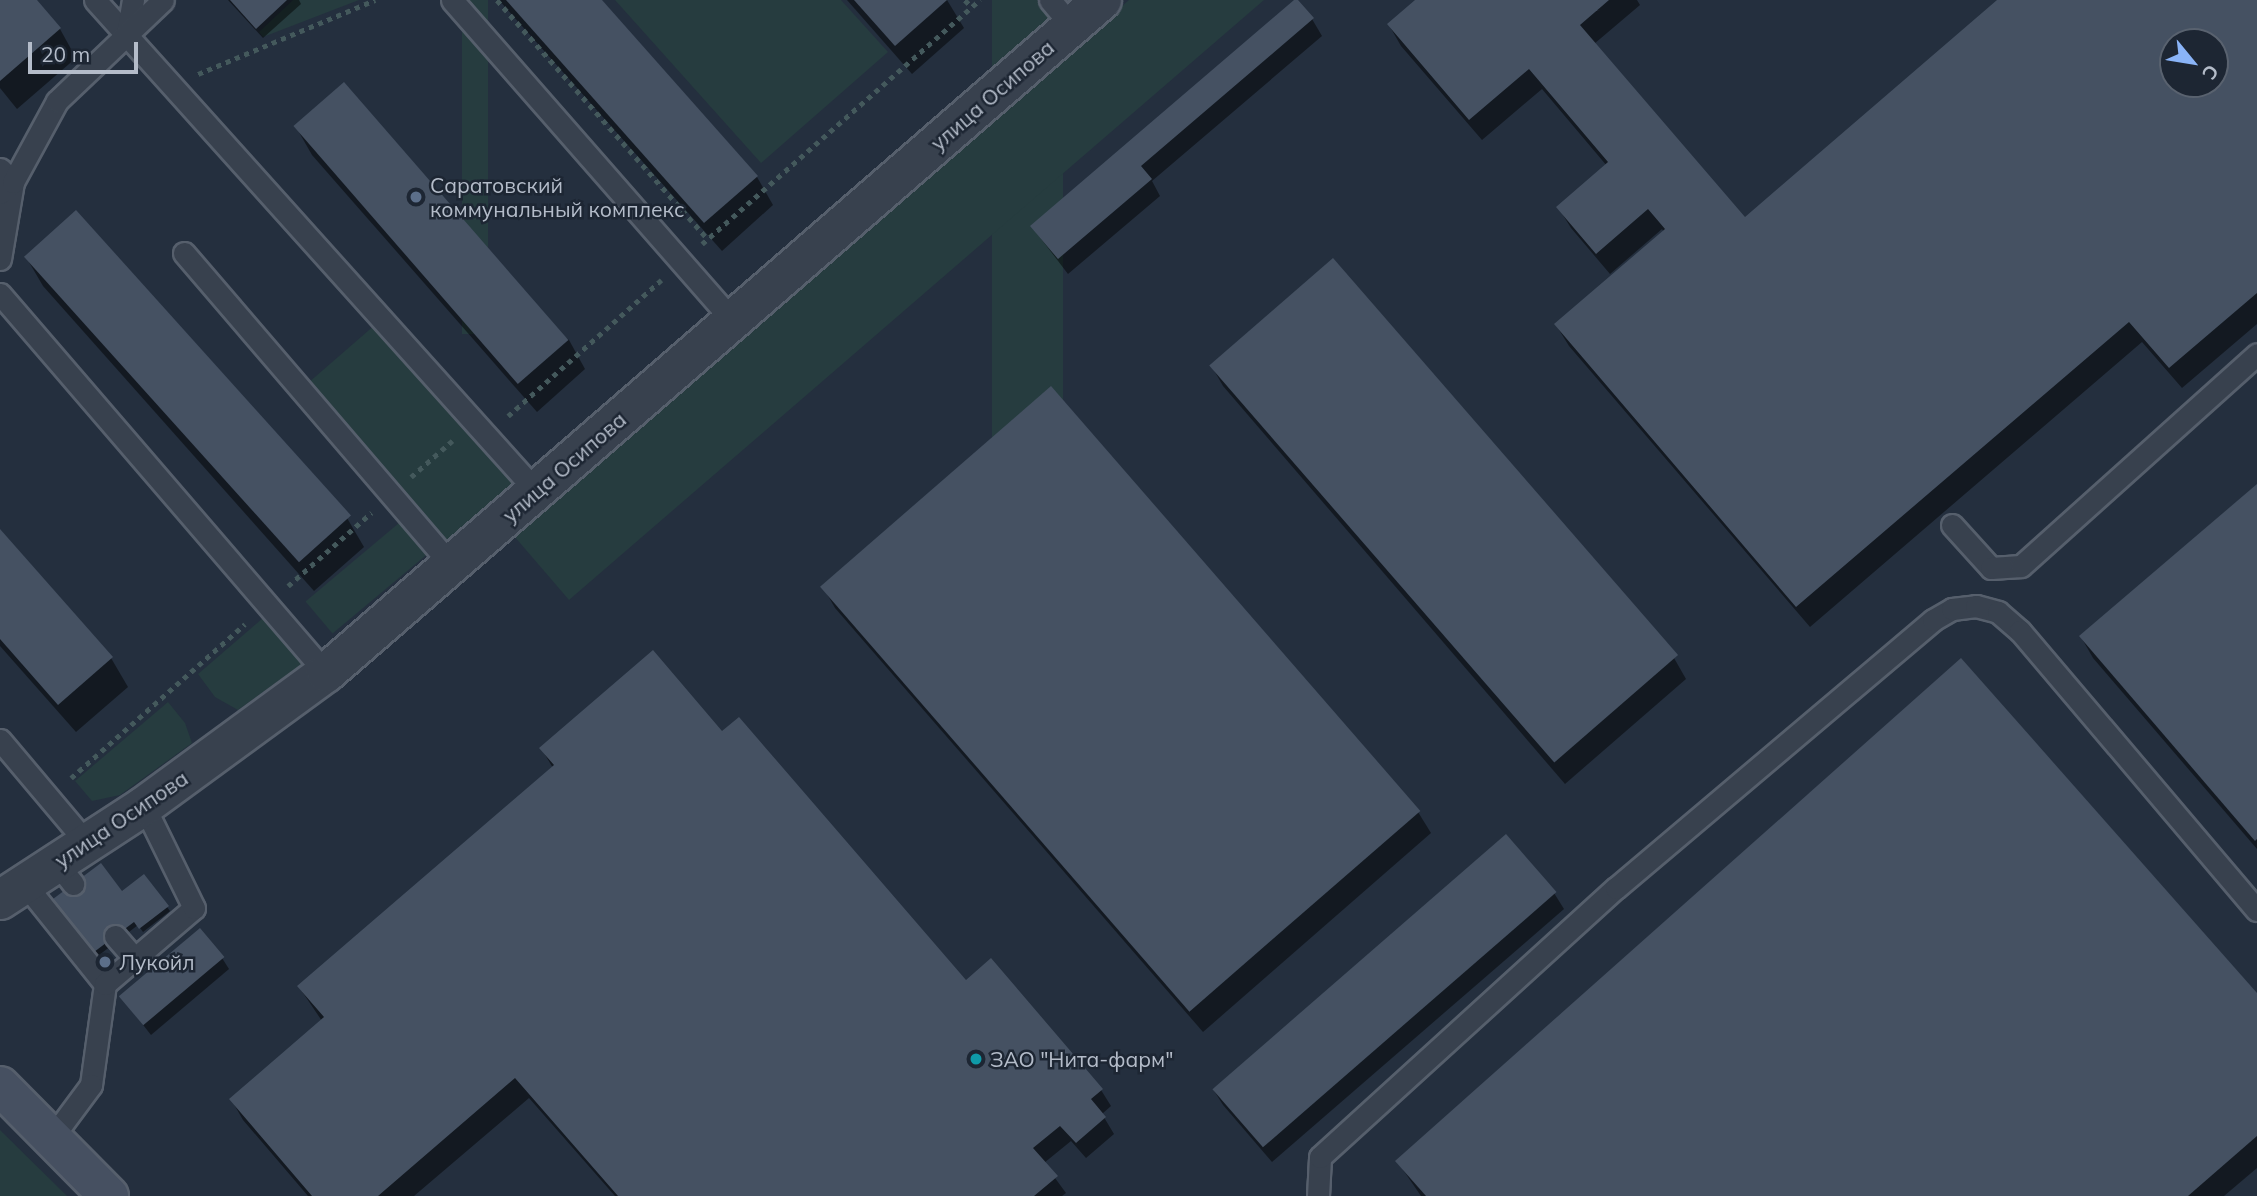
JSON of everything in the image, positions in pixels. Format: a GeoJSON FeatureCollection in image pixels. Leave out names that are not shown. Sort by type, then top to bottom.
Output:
{"type":"FeatureCollection","features":[{"type":"Feature","properties":{"kind":"main road"},"geometry":{"type":"LineString","coordinates":[[0,1086],[109,1196]]}},
{"type":"Feature","properties":{"kind":"street","name":"улица Осипова"},"geometry":{"type":"LineString","coordinates":[[12,892],[72,863],[144,806],[326,673],[453,566],[732,320],[1061,13],[1102,0]]}},
{"type":"Feature","properties":{"kind":"lane"},"geometry":{"type":"LineString","coordinates":[[95,0],[536,491]]}},
{"type":"Feature","properties":{"kind":"lane"},"geometry":{"type":"LineString","coordinates":[[127,34],[133,0]]}},
{"type":"Feature","properties":{"kind":"lane"},"geometry":{"type":"LineString","coordinates":[[0,259],[4,182],[57,101],[163,0]]}},
{"type":"Feature","properties":{"kind":"lane"},"geometry":{"type":"LineString","coordinates":[[452,0],[732,320]]}},
{"type":"Feature","properties":{"kind":"lane"},"geometry":{"type":"LineString","coordinates":[[184,253],[453,566]]}},
{"type":"Feature","properties":{"kind":"lane"},"geometry":{"type":"LineString","coordinates":[[0,294],[326,673]]}},
{"type":"Feature","properties":{"kind":"lane"},"geometry":{"type":"LineString","coordinates":[[1952,525],[1991,568],[2021,566],[2257,354]]}},
{"type":"Feature","properties":{"kind":"lane"},"geometry":{"type":"LineString","coordinates":[[1318,1196],[1320,1157],[1616,888],[1933,620],[1952,609],[1976,606],[1998,612],[2020,631],[2257,910]]}},
{"type":"Feature","properties":{"kind":"lane"},"geometry":{"type":"LineString","coordinates":[[3,747],[72,863]]}},
{"type":"Feature","properties":{"kind":"lane"},"geometry":{"type":"LineString","coordinates":[[51,1139],[91,1085],[104,984],[194,908],[144,806]]}},
{"type":"Feature","properties":{"kind":"lane"},"geometry":{"type":"LineString","coordinates":[[12,892],[104,984]]}},
{"type":"Feature","properties":{"kind":"lane"},"geometry":{"type":"LineString","coordinates":[[116,936],[135,959]]}},
{"type":"Feature","properties":{"kind":"path"},"geometry":{"type":"LineString","coordinates":[[173,85],[375,0]]}},
{"type":"Feature","properties":{"kind":"path"},"geometry":{"type":"LineString","coordinates":[[497,0],[708,239]]}},
{"type":"Feature","properties":{"kind":"path"},"geometry":{"type":"LineString","coordinates":[[965,0],[972,7]]}},
{"type":"Feature","properties":{"kind":"path"},"geometry":{"type":"LineString","coordinates":[[486,435],[980,0]]}},
{"type":"Feature","properties":{"kind":"green space"},"geometry":{"type":"Polygon","coordinates":[[[293,0],[359,0],[263,37],[259,32],[293,0]]]}},
{"type":"Feature","properties":{"kind":"green space"},"geometry":{"type":"Polygon","coordinates":[[[462,0],[488,0],[488,334],[462,334],[462,0]]]}},
{"type":"Feature","properties":{"kind":"green space"},"geometry":{"type":"Polygon","coordinates":[[[615,0],[841,0],[888,52],[761,163],[615,0]]]}},
{"type":"Feature","properties":{"kind":"green space"},"geometry":{"type":"Polygon","coordinates":[[[992,0],[1063,0],[1063,635],[992,635],[992,0]]]}},
{"type":"Feature","properties":{"kind":"green space"},"geometry":{"type":"Polygon","coordinates":[[[1129,0],[1264,0],[569,600],[514,536],[1129,0]]]}},
{"type":"Feature","properties":{"kind":"green space"},"geometry":{"type":"Polygon","coordinates":[[[376,324],[514,482],[446,542],[308,383],[376,324]]]}},
{"type":"Feature","properties":{"kind":"green space"},"geometry":{"type":"Polygon","coordinates":[[[399,523],[426,555],[333,634],[306,601],[399,523]]]}},
{"type":"Feature","properties":{"kind":"green space"},"geometry":{"type":"Polygon","coordinates":[[[263,618],[302,664],[238,710],[215,697],[198,674],[263,618]]]}},
{"type":"Feature","properties":{"kind":"green space"},"geometry":{"type":"Polygon","coordinates":[[[168,702],[185,723],[192,743],[120,795],[92,801],[75,781],[168,702]]]}},
{"type":"Feature","properties":{"kind":"green space"},"geometry":{"type":"Polygon","coordinates":[[[0,1130],[67,1196],[0,1196],[0,1130]]]}},
{"type":"Feature","properties":{"kind":"building"},"geometry":{"type":"Polygon","coordinates":[[[0,0],[37,0],[61,28],[0,81],[0,0]]]}},
{"type":"Feature","properties":{"kind":"building"},"geometry":{"type":"Polygon","coordinates":[[[230,0],[287,0],[256,29],[230,0]]]}},
{"type":"Feature","properties":{"kind":"building"},"geometry":{"type":"Polygon","coordinates":[[[506,0],[602,0],[758,176],[704,223],[506,0]]]}},
{"type":"Feature","properties":{"kind":"building"},"geometry":{"type":"Polygon","coordinates":[[[854,0],[947,0],[895,46],[854,0]]]}},
{"type":"Feature","properties":{"kind":"building"},"geometry":{"type":"Polygon","coordinates":[[[1294,0],[1298,0],[1314,18],[1141,166],[1152,179],[1058,259],[1030,226],[1294,0]]]}},
{"type":"Feature","properties":{"kind":"building"},"geometry":{"type":"Polygon","coordinates":[[[1415,0],[1609,0],[1580,25],[1745,217],[1997,0],[2257,0],[2257,293],[2169,368],[2129,322],[1796,607],[1554,324],[1665,229],[1648,209],[1596,254],[1556,207],[1608,162],[1529,69],[1469,120],[1387,24],[1415,0]]]}},
{"type":"Feature","properties":{"kind":"building"},"geometry":{"type":"Polygon","coordinates":[[[344,82],[568,340],[518,384],[293,126],[344,82]]]}},
{"type":"Feature","properties":{"kind":"building"},"geometry":{"type":"Polygon","coordinates":[[[76,210],[351,515],[299,562],[24,257],[76,210]]]}},
{"type":"Feature","properties":{"kind":"building"},"geometry":{"type":"Polygon","coordinates":[[[1333,258],[1678,655],[1554,763],[1209,366],[1333,258]]]}},
{"type":"Feature","properties":{"kind":"building"},"geometry":{"type":"Polygon","coordinates":[[[1051,386],[1420,811],[1189,1012],[820,587],[1051,386]]]}},
{"type":"Feature","properties":{"kind":"building"},"geometry":{"type":"Polygon","coordinates":[[[2257,484],[2257,839],[2255,841],[2079,636],[2257,484]]]}},
{"type":"Feature","properties":{"kind":"building"},"geometry":{"type":"Polygon","coordinates":[[[0,529],[113,657],[58,705],[0,639],[0,529]]]}},
{"type":"Feature","properties":{"kind":"building"},"geometry":{"type":"Polygon","coordinates":[[[653,650],[722,731],[739,717],[966,980],[991,958],[1103,1089],[1091,1099],[1106,1117],[1076,1143],[1060,1126],[1033,1148],[1058,1176],[1034,1196],[618,1196],[515,1078],[378,1196],[312,1196],[229,1099],[324,1017],[297,986],[554,765],[539,748],[653,650]]]}},
{"type":"Feature","properties":{"kind":"building"},"geometry":{"type":"Polygon","coordinates":[[[1961,658],[2257,993],[2257,1136],[2188,1196],[1426,1196],[1395,1161],[1961,658]]]}},
{"type":"Feature","properties":{"kind":"building"},"geometry":{"type":"Polygon","coordinates":[[[1506,834],[1557,892],[1263,1147],[1212,1089],[1506,834]]]}},
{"type":"Feature","properties":{"kind":"building"},"geometry":{"type":"Polygon","coordinates":[[[101,863],[122,891],[144,874],[169,906],[139,929],[134,922],[90,955],[49,902],[101,863]]]}},
{"type":"Feature","properties":{"kind":"building"},"geometry":{"type":"Polygon","coordinates":[[[200,928],[224,957],[143,1025],[119,996],[200,928]]]}},
{"type":"Feature","properties":{"kind":"place","name":"Саратовский коммунальный комплекс"},"geometry":{"type":"Point","coordinates":[416,197]}},
{"type":"Feature","properties":{"kind":"place","name":"Лукойл"},"geometry":{"type":"Point","coordinates":[105,962]}},
{"type":"Feature","properties":{"kind":"place","name":"ЗАО \"Нита-фарм\""},"geometry":{"type":"Point","coordinates":[976,1059]}}]}
